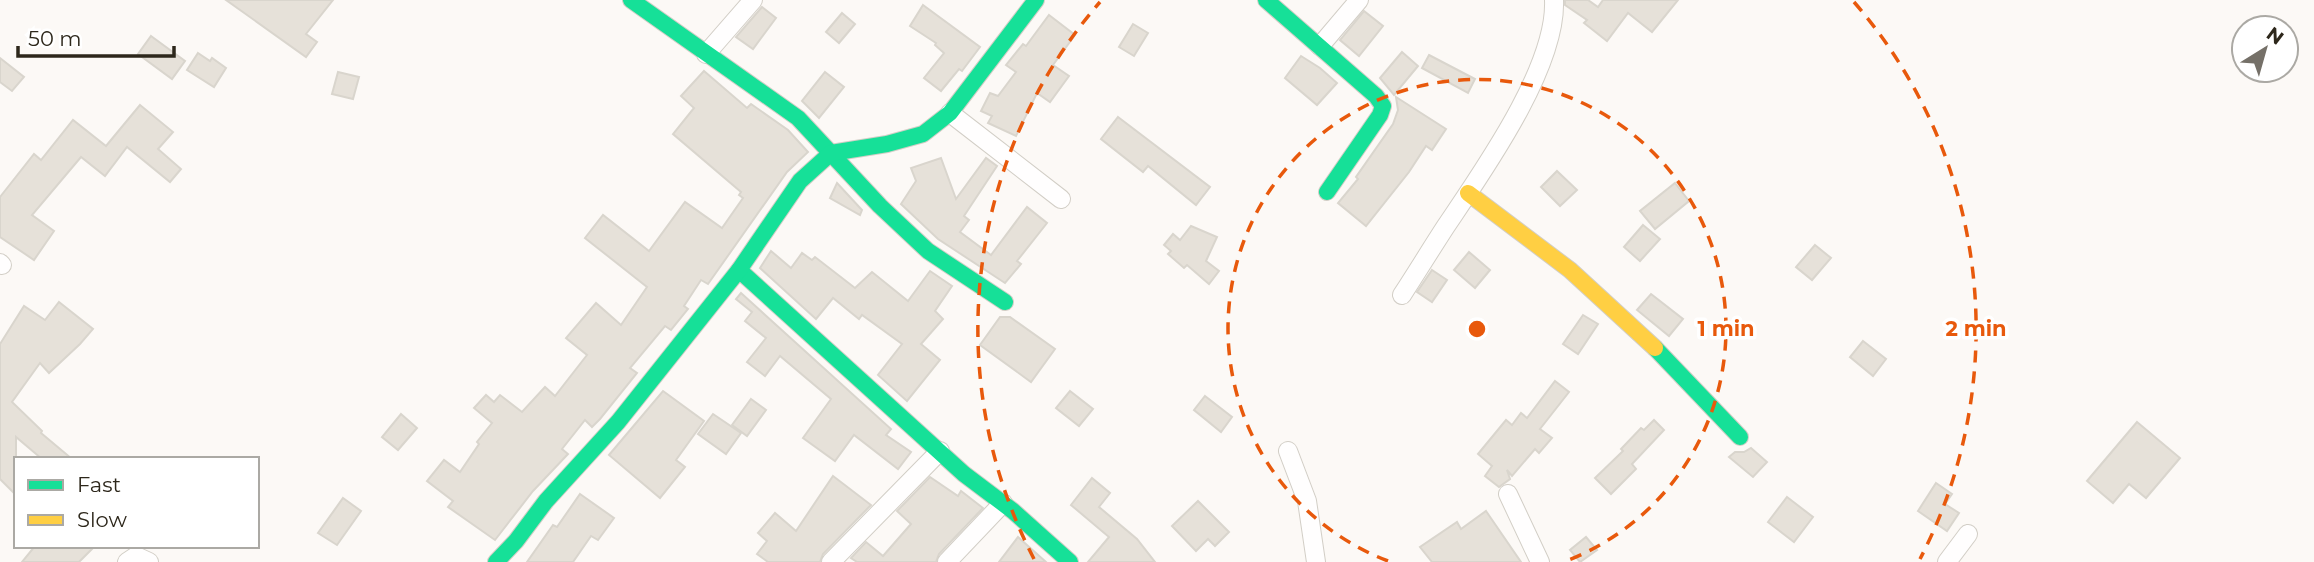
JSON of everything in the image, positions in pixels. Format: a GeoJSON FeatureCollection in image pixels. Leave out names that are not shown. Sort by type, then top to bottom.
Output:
{"type":"FeatureCollection","features":[{"type":"Feature","properties":{"kind":"street"},"geometry":{"type":"LineString","coordinates":[[631,0],[798,118],[880,206],[928,251],[1004,302]]}},
{"type":"Feature","properties":{"kind":"street"},"geometry":{"type":"LineString","coordinates":[[706,54],[752,0]]}},
{"type":"Feature","properties":{"kind":"street"},"geometry":{"type":"LineString","coordinates":[[496,562],[516,541],[546,501],[618,422],[739,270],[800,181],[831,153],[887,144],[923,134],[950,113],[1036,0]]}},
{"type":"Feature","properties":{"kind":"street"},"geometry":{"type":"LineString","coordinates":[[1266,0],[1384,106],[1326,192]]}},
{"type":"Feature","properties":{"kind":"street"},"geometry":{"type":"LineString","coordinates":[[1320,46],[1359,0]]}},
{"type":"Feature","properties":{"kind":"street"},"geometry":{"type":"LineString","coordinates":[[1402,295],[1495,152],[1527,92],[1549,42],[1554,17],[1553,0]]}},
{"type":"Feature","properties":{"kind":"street"},"geometry":{"type":"LineString","coordinates":[[950,113],[1061,199]]}},
{"type":"Feature","properties":{"kind":"street"},"geometry":{"type":"LineString","coordinates":[[1468,193],[1570,270],[1596,293],[1670,361],[1740,437]]}},
{"type":"Feature","properties":{"kind":"street"},"geometry":{"type":"LineString","coordinates":[[739,270],[940,452],[1070,562]]}},
{"type":"Feature","properties":{"kind":"street"},"geometry":{"type":"LineString","coordinates":[[1288,451],[1307,501],[1316,562]]}},
{"type":"Feature","properties":{"kind":"street"},"geometry":{"type":"LineString","coordinates":[[831,562],[940,452]]}},
{"type":"Feature","properties":{"kind":"street"},"geometry":{"type":"LineString","coordinates":[[1508,494],[1540,562]]}},
{"type":"Feature","properties":{"kind":"street"},"geometry":{"type":"LineString","coordinates":[[947,562],[1003,503]]}},
{"type":"Feature","properties":{"kind":"street"},"geometry":{"type":"LineString","coordinates":[[1947,562],[1968,534]]}},
{"type":"Feature","properties":{"kind":"street"},"geometry":{"type":"LineString","coordinates":[[127,562],[135,556],[149,562]]}},
{"type":"Feature","properties":{"kind":"building"},"geometry":{"type":"Polygon","coordinates":[[[226,0],[333,0],[306,34],[317,42],[306,57],[226,0]]]}},
{"type":"Feature","properties":{"kind":"building"},"geometry":{"type":"Polygon","coordinates":[[[1565,0],[1588,0],[1598,7],[1603,0],[1678,0],[1652,32],[1628,13],[1607,41],[1584,23],[1587,20],[1565,5],[1565,0]]]}},
{"type":"Feature","properties":{"kind":"building"},"geometry":{"type":"Polygon","coordinates":[[[923,5],[980,47],[962,71],[959,69],[941,91],[924,78],[944,53],[936,43],[910,26],[923,5]]]}},
{"type":"Feature","properties":{"kind":"building"},"geometry":{"type":"Polygon","coordinates":[[[762,7],[776,18],[753,49],[736,37],[762,7]]]}},
{"type":"Feature","properties":{"kind":"building"},"geometry":{"type":"Polygon","coordinates":[[[1364,11],[1383,26],[1359,56],[1340,40],[1364,11]]]}},
{"type":"Feature","properties":{"kind":"building"},"geometry":{"type":"Polygon","coordinates":[[[842,13],[855,24],[839,43],[826,32],[842,13]]]}},
{"type":"Feature","properties":{"kind":"building"},"geometry":{"type":"Polygon","coordinates":[[[1049,15],[1075,35],[1053,65],[1069,76],[1050,102],[1037,93],[1016,136],[988,123],[992,116],[981,111],[990,93],[998,96],[1016,72],[1006,65],[1023,44],[1026,46],[1049,15]]]}},
{"type":"Feature","properties":{"kind":"building"},"geometry":{"type":"Polygon","coordinates":[[[1133,24],[1148,33],[1134,56],[1119,47],[1133,24]]]}},
{"type":"Feature","properties":{"kind":"building"},"geometry":{"type":"Polygon","coordinates":[[[151,36],[185,61],[172,79],[138,54],[151,36]]]}},
{"type":"Feature","properties":{"kind":"building"},"geometry":{"type":"Polygon","coordinates":[[[1402,52],[1418,66],[1394,95],[1380,78],[1402,52]]]}},
{"type":"Feature","properties":{"kind":"building"},"geometry":{"type":"Polygon","coordinates":[[[198,53],[210,61],[212,58],[226,68],[214,87],[187,70],[198,53]]]}},
{"type":"Feature","properties":{"kind":"building"},"geometry":{"type":"Polygon","coordinates":[[[1429,55],[1475,79],[1468,93],[1422,68],[1429,55]]]}},
{"type":"Feature","properties":{"kind":"building"},"geometry":{"type":"Polygon","coordinates":[[[1301,56],[1337,83],[1317,105],[1285,78],[1301,56]]]}},
{"type":"Feature","properties":{"kind":"building"},"geometry":{"type":"Polygon","coordinates":[[[0,58],[24,77],[12,91],[0,82],[0,58]]]}},
{"type":"Feature","properties":{"kind":"building"},"geometry":{"type":"Polygon","coordinates":[[[704,71],[747,108],[751,104],[788,130],[808,152],[787,172],[708,284],[701,280],[684,306],[688,309],[671,330],[665,326],[630,368],[637,373],[600,419],[592,427],[585,420],[562,449],[568,454],[533,491],[495,540],[448,507],[453,501],[427,481],[444,460],[460,472],[479,444],[477,442],[492,423],[474,408],[486,395],[494,402],[500,395],[522,412],[545,387],[555,396],[587,355],[566,338],[596,303],[621,325],[647,287],[585,238],[603,215],[649,251],[685,202],[722,228],[743,198],[739,195],[741,192],[673,134],[694,108],[681,96],[704,71]]]}},
{"type":"Feature","properties":{"kind":"building"},"geometry":{"type":"Polygon","coordinates":[[[338,72],[359,77],[353,99],[332,94],[338,72]]]}},
{"type":"Feature","properties":{"kind":"building"},"geometry":{"type":"Polygon","coordinates":[[[825,72],[844,87],[819,118],[802,101],[825,72]]]}},
{"type":"Feature","properties":{"kind":"building"},"geometry":{"type":"Polygon","coordinates":[[[1396,97],[1446,129],[1432,150],[1426,146],[1366,226],[1338,203],[1358,179],[1356,177],[1393,124],[1398,110],[1396,97]]]}},
{"type":"Feature","properties":{"kind":"building"},"geometry":{"type":"Polygon","coordinates":[[[140,105],[173,132],[158,149],[181,169],[170,182],[127,147],[105,176],[81,157],[32,215],[54,231],[34,260],[0,237],[0,197],[34,154],[41,160],[73,120],[106,146],[140,105]]]}},
{"type":"Feature","properties":{"kind":"building"},"geometry":{"type":"Polygon","coordinates":[[[1118,117],[1210,187],[1196,205],[1148,166],[1143,172],[1101,139],[1118,117]]]}},
{"type":"Feature","properties":{"kind":"building"},"geometry":{"type":"Polygon","coordinates":[[[941,158],[956,199],[986,158],[997,166],[964,216],[969,220],[960,232],[991,255],[1027,207],[1047,223],[1017,261],[1021,264],[1005,283],[938,239],[901,204],[916,181],[911,168],[941,158]]]}},
{"type":"Feature","properties":{"kind":"building"},"geometry":{"type":"Polygon","coordinates":[[[1557,171],[1577,190],[1560,206],[1541,187],[1557,171]]]}},
{"type":"Feature","properties":{"kind":"building"},"geometry":{"type":"Polygon","coordinates":[[[837,183],[862,210],[860,215],[830,198],[837,183]]]}},
{"type":"Feature","properties":{"kind":"building"},"geometry":{"type":"Polygon","coordinates":[[[1675,183],[1689,201],[1655,229],[1640,211],[1675,183]]]}},
{"type":"Feature","properties":{"kind":"building"},"geometry":{"type":"Polygon","coordinates":[[[1643,225],[1660,239],[1640,261],[1624,247],[1643,225]]]}},
{"type":"Feature","properties":{"kind":"building"},"geometry":{"type":"Polygon","coordinates":[[[1191,226],[1217,237],[1206,261],[1219,271],[1209,284],[1187,265],[1184,268],[1168,254],[1171,251],[1164,245],[1173,234],[1180,240],[1191,226]]]}},
{"type":"Feature","properties":{"kind":"building"},"geometry":{"type":"Polygon","coordinates":[[[1815,245],[1831,258],[1812,280],[1796,267],[1815,245]]]}},
{"type":"Feature","properties":{"kind":"building"},"geometry":{"type":"Polygon","coordinates":[[[771,251],[791,268],[802,253],[812,260],[815,257],[855,288],[872,272],[908,301],[930,271],[952,286],[935,311],[943,319],[921,344],[940,360],[907,401],[878,375],[902,344],[862,315],[859,319],[833,298],[816,319],[760,268],[771,251]]]}},
{"type":"Feature","properties":{"kind":"building"},"geometry":{"type":"Polygon","coordinates":[[[1469,252],[1490,270],[1475,288],[1454,270],[1469,252]]]}},
{"type":"Feature","properties":{"kind":"building"},"geometry":{"type":"Polygon","coordinates":[[[1432,270],[1447,280],[1432,302],[1417,292],[1432,270]]]}},
{"type":"Feature","properties":{"kind":"building"},"geometry":{"type":"Polygon","coordinates":[[[741,293],[891,429],[886,435],[911,452],[898,469],[854,435],[835,461],[803,438],[831,399],[780,356],[765,376],[747,362],[766,338],[745,321],[752,312],[736,299],[741,293]]]}},
{"type":"Feature","properties":{"kind":"building"},"geometry":{"type":"Polygon","coordinates":[[[1651,294],[1683,319],[1669,336],[1637,310],[1651,294]]]}},
{"type":"Feature","properties":{"kind":"building"},"geometry":{"type":"Polygon","coordinates":[[[59,302],[93,329],[49,373],[40,363],[12,402],[41,433],[70,457],[40,457],[16,437],[14,493],[0,479],[0,344],[24,306],[45,320],[59,302]]]}},
{"type":"Feature","properties":{"kind":"building"},"geometry":{"type":"Polygon","coordinates":[[[1583,315],[1598,324],[1578,354],[1563,344],[1583,315]]]}},
{"type":"Feature","properties":{"kind":"building"},"geometry":{"type":"Polygon","coordinates":[[[1000,317],[1010,317],[1055,349],[1031,382],[980,345],[1000,317]]]}},
{"type":"Feature","properties":{"kind":"building"},"geometry":{"type":"Polygon","coordinates":[[[1863,341],[1886,359],[1873,376],[1850,357],[1863,341]]]}},
{"type":"Feature","properties":{"kind":"building"},"geometry":{"type":"Polygon","coordinates":[[[1555,381],[1569,392],[1540,429],[1552,438],[1539,453],[1535,449],[1512,476],[1507,470],[1510,479],[1499,487],[1485,476],[1492,466],[1478,454],[1506,420],[1512,425],[1521,413],[1527,418],[1555,381]]]}},
{"type":"Feature","properties":{"kind":"building"},"geometry":{"type":"Polygon","coordinates":[[[663,391],[704,421],[676,460],[685,467],[660,498],[609,455],[663,391]]]}},
{"type":"Feature","properties":{"kind":"building"},"geometry":{"type":"Polygon","coordinates":[[[1070,391],[1093,409],[1079,426],[1056,408],[1070,391]]]}},
{"type":"Feature","properties":{"kind":"building"},"geometry":{"type":"Polygon","coordinates":[[[1205,396],[1232,417],[1221,432],[1194,410],[1205,396]]]}},
{"type":"Feature","properties":{"kind":"building"},"geometry":{"type":"Polygon","coordinates":[[[751,399],[766,410],[747,436],[732,425],[751,399]]]}},
{"type":"Feature","properties":{"kind":"building"},"geometry":{"type":"Polygon","coordinates":[[[401,414],[417,428],[398,450],[382,437],[401,414]]]}},
{"type":"Feature","properties":{"kind":"building"},"geometry":{"type":"Polygon","coordinates":[[[713,414],[741,433],[726,454],[698,434],[713,414]]]}},
{"type":"Feature","properties":{"kind":"building"},"geometry":{"type":"Polygon","coordinates":[[[1654,420],[1664,430],[1632,464],[1636,469],[1611,494],[1595,478],[1623,451],[1621,449],[1641,428],[1644,430],[1654,420]]]}},
{"type":"Feature","properties":{"kind":"building"},"geometry":{"type":"Polygon","coordinates":[[[2137,422],[2180,458],[2146,498],[2129,484],[2113,503],[2087,481],[2137,422]]]}},
{"type":"Feature","properties":{"kind":"building"},"geometry":{"type":"Polygon","coordinates":[[[1751,448],[1767,462],[1753,477],[1729,457],[1735,452],[1744,452],[1751,448]]]}},
{"type":"Feature","properties":{"kind":"building"},"geometry":{"type":"Polygon","coordinates":[[[833,476],[871,505],[823,554],[820,562],[768,562],[757,554],[767,541],[758,533],[775,513],[796,531],[833,476]]]}},
{"type":"Feature","properties":{"kind":"building"},"geometry":{"type":"Polygon","coordinates":[[[930,477],[958,496],[961,491],[983,508],[939,554],[936,562],[857,562],[851,558],[866,542],[883,556],[911,524],[897,511],[930,477]]]}},
{"type":"Feature","properties":{"kind":"building"},"geometry":{"type":"Polygon","coordinates":[[[1092,478],[1110,493],[1099,507],[1137,539],[1155,562],[1088,562],[1109,537],[1071,505],[1092,478]]]}},
{"type":"Feature","properties":{"kind":"building"},"geometry":{"type":"Polygon","coordinates":[[[1936,483],[1952,494],[1945,504],[1959,513],[1947,531],[1918,511],[1936,483]]]}},
{"type":"Feature","properties":{"kind":"building"},"geometry":{"type":"Polygon","coordinates":[[[580,494],[614,518],[598,540],[591,536],[573,562],[527,562],[553,525],[557,527],[580,494]]]}},
{"type":"Feature","properties":{"kind":"building"},"geometry":{"type":"Polygon","coordinates":[[[1787,497],[1813,517],[1794,542],[1768,522],[1787,497]]]}},
{"type":"Feature","properties":{"kind":"building"},"geometry":{"type":"Polygon","coordinates":[[[343,498],[361,511],[337,545],[318,533],[343,498]]]}},
{"type":"Feature","properties":{"kind":"building"},"geometry":{"type":"Polygon","coordinates":[[[1198,501],[1229,532],[1215,546],[1208,539],[1196,551],[1172,526],[1198,501]]]}},
{"type":"Feature","properties":{"kind":"building"},"geometry":{"type":"Polygon","coordinates":[[[1486,511],[1521,562],[1432,562],[1420,547],[1457,522],[1461,529],[1486,511]]]}},
{"type":"Feature","properties":{"kind":"building"},"geometry":{"type":"Polygon","coordinates":[[[1018,537],[1046,562],[999,562],[1018,537]]]}},
{"type":"Feature","properties":{"kind":"building"},"geometry":{"type":"Polygon","coordinates":[[[1586,537],[1597,550],[1580,562],[1570,550],[1586,537]]]}},
{"type":"Feature","properties":{"kind":"building"},"geometry":{"type":"Polygon","coordinates":[[[33,548],[93,548],[79,562],[22,562],[33,548]]]}},
{"type":"Feature","properties":{"kind":"traffic: fast"},"geometry":{"type":"LineString","coordinates":[[631,0],[798,118],[880,206],[928,251],[1005,302]]}},
{"type":"Feature","properties":{"kind":"traffic: fast"},"geometry":{"type":"LineString","coordinates":[[496,562],[516,541],[546,501],[618,422],[739,270],[800,181],[831,153],[887,144],[923,134],[950,113],[1036,0]]}},
{"type":"Feature","properties":{"kind":"traffic: fast"},"geometry":{"type":"LineString","coordinates":[[1266,0],[1376,96],[1383,106],[1380,115],[1327,192]]}},
{"type":"Feature","properties":{"kind":"traffic: fast"},"geometry":{"type":"LineString","coordinates":[[739,270],[964,474],[1013,511],[1070,562]]}},
{"type":"Feature","properties":{"kind":"traffic: fast"},"geometry":{"type":"LineString","coordinates":[[1655,348],[1740,437]]}},
{"type":"Feature","properties":{"kind":"traffic: slow"},"geometry":{"type":"LineString","coordinates":[[1468,193],[1570,270],[1655,348]]}}]}
